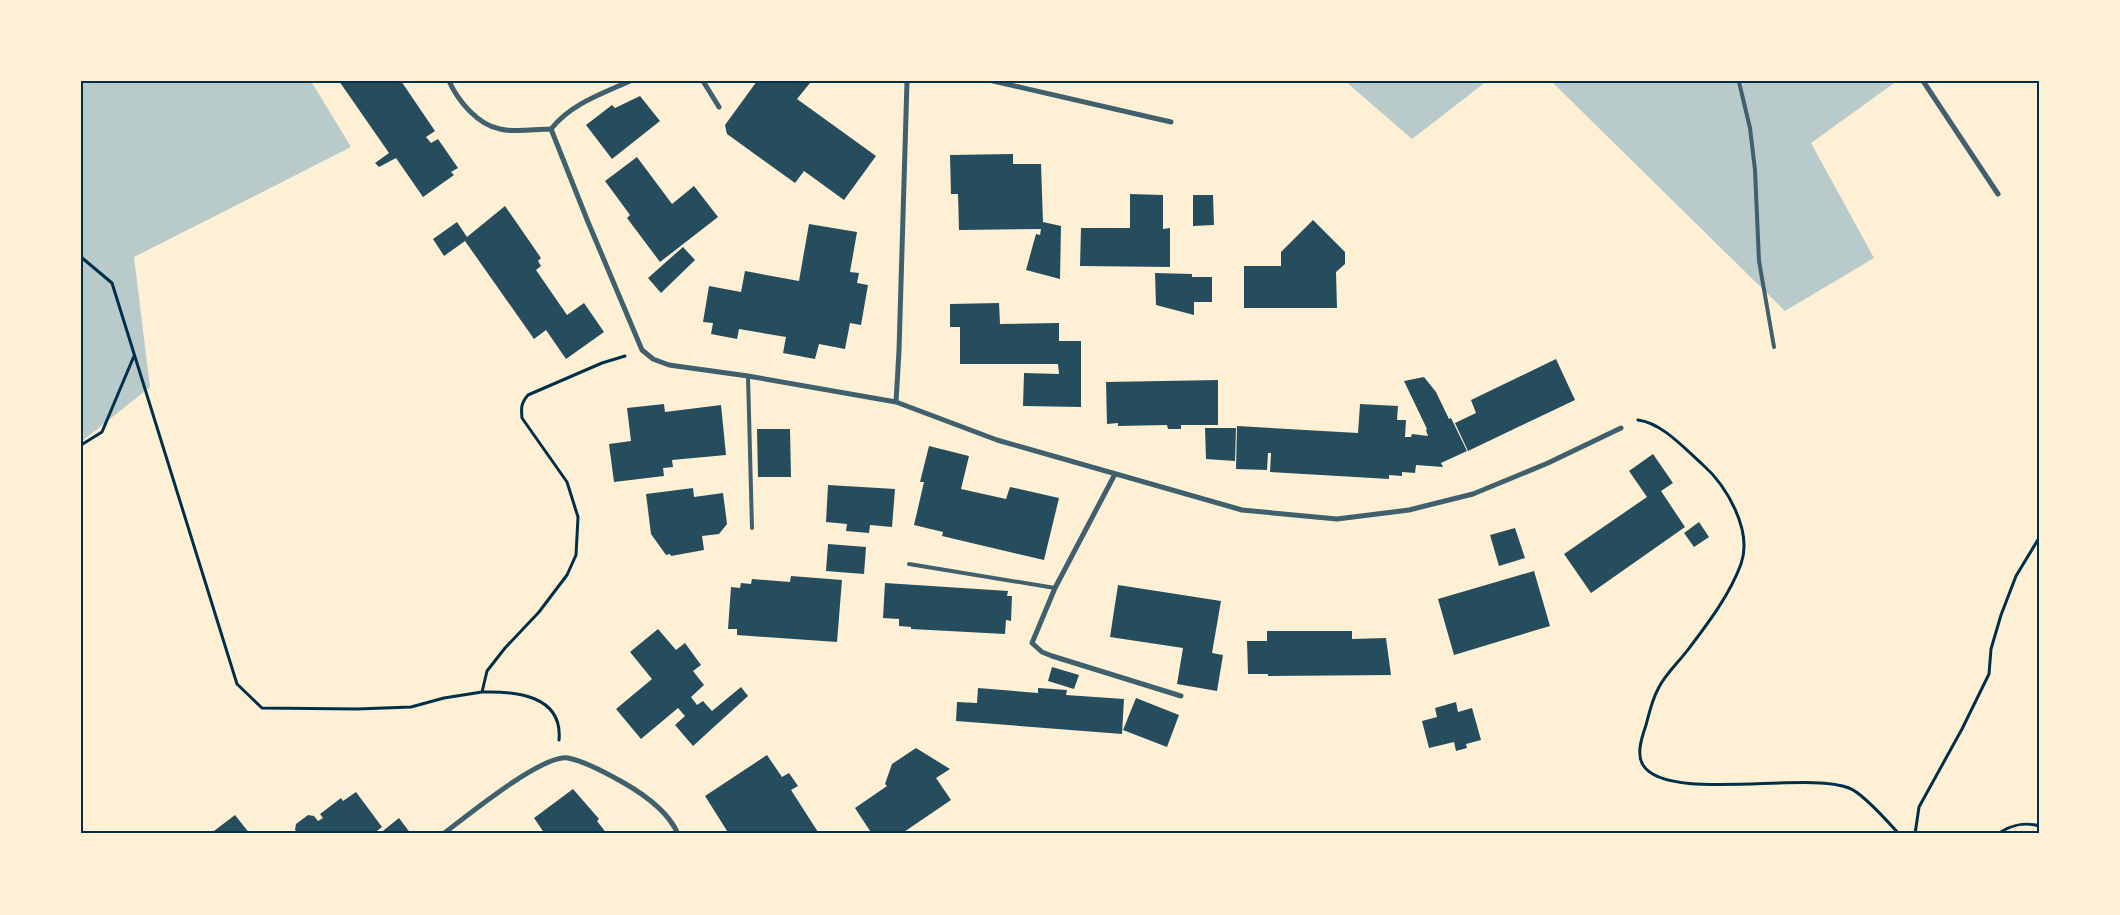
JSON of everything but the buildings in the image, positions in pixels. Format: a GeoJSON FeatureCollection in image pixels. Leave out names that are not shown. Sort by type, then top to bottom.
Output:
{"type":"FeatureCollection","features":[{"type":"Feature","properties":{"kind":"street"},"geometry":{"type":"LineString","coordinates":[[449,81],[464,105],[488,124],[500,130],[551,129],[573,108],[630,81]]}},
{"type":"Feature","properties":{"kind":"street"},"geometry":{"type":"LineString","coordinates":[[703,81],[719,107]]}},
{"type":"Feature","properties":{"kind":"street"},"geometry":{"type":"LineString","coordinates":[[896,402],[907,81]]}},
{"type":"Feature","properties":{"kind":"street"},"geometry":{"type":"LineString","coordinates":[[993,81],[1171,122]]}},
{"type":"Feature","properties":{"kind":"street"},"geometry":{"type":"LineString","coordinates":[[1923,81],[1998,194]]}},
{"type":"Feature","properties":{"kind":"street"},"geometry":{"type":"LineString","coordinates":[[551,129],[642,350],[653,359],[669,365],[748,376],[896,402],[997,440],[1242,510],[1337,519],[1409,510],[1473,494],[1548,464],[1621,428]]}},
{"type":"Feature","properties":{"kind":"street"},"geometry":{"type":"LineString","coordinates":[[1115,474],[1055,588],[1032,643],[1042,652],[1181,696]]}},
{"type":"Feature","properties":{"kind":"street"},"geometry":{"type":"LineString","coordinates":[[443,834],[524,775],[544,762],[558,758],[576,760],[640,792],[674,823],[678,834]]}},
{"type":"Feature","properties":{"kind":"lane"},"geometry":{"type":"LineString","coordinates":[[1739,82],[1750,128],[1755,170],[1759,261],[1774,347]]}},
{"type":"Feature","properties":{"kind":"lane"},"geometry":{"type":"LineString","coordinates":[[748,376],[752,528]]}},
{"type":"Feature","properties":{"kind":"lane"},"geometry":{"type":"LineString","coordinates":[[908,564],[1055,588]]}},
{"type":"Feature","properties":{"kind":"path"},"geometry":{"type":"LineString","coordinates":[[81,258],[112,283],[237,684],[262,708],[357,709],[411,707],[444,698],[482,692],[520,694],[536,699],[548,706],[558,724],[560,735],[558,758]]}},
{"type":"Feature","properties":{"kind":"path"},"geometry":{"type":"LineString","coordinates":[[482,692],[487,671],[556,590],[567,575],[576,555],[578,517],[567,482],[522,418],[521,408],[523,401],[528,395],[564,378],[642,350]]}},
{"type":"Feature","properties":{"kind":"path"},"geometry":{"type":"LineString","coordinates":[[81,445],[102,432],[134,356]]}},
{"type":"Feature","properties":{"kind":"path"},"geometry":{"type":"LineString","coordinates":[[1621,428],[1639,420],[1658,427],[1712,472],[1724,488],[1740,517],[1743,543],[1742,562],[1727,594],[1658,689],[1642,736],[1640,754],[1644,766],[1664,779],[1703,784],[1830,782],[1851,788],[1899,834]]}},
{"type":"Feature","properties":{"kind":"path"},"geometry":{"type":"LineString","coordinates":[[1915,834],[1919,807],[1945,763],[1989,674],[1991,649],[2001,615],[2016,576],[2039,538]]}},
{"type":"Feature","properties":{"kind":"path"},"geometry":{"type":"LineString","coordinates":[[1998,834],[2006,828],[2026,823],[2039,826]]}},
{"type":"Feature","properties":{"kind":"shaded area"},"geometry":{"type":"Polygon","coordinates":[[[81,81],[311,81],[351,147],[134,257],[150,387],[81,442],[81,81]]]}},
{"type":"Feature","properties":{"kind":"shaded area"},"geometry":{"type":"Polygon","coordinates":[[[1345,81],[1487,81],[1412,139],[1345,81]]]}},
{"type":"Feature","properties":{"kind":"shaded area"},"geometry":{"type":"Polygon","coordinates":[[[1551,81],[1897,81],[1811,143],[1874,258],[1785,311],[1551,81]]]}}]}
